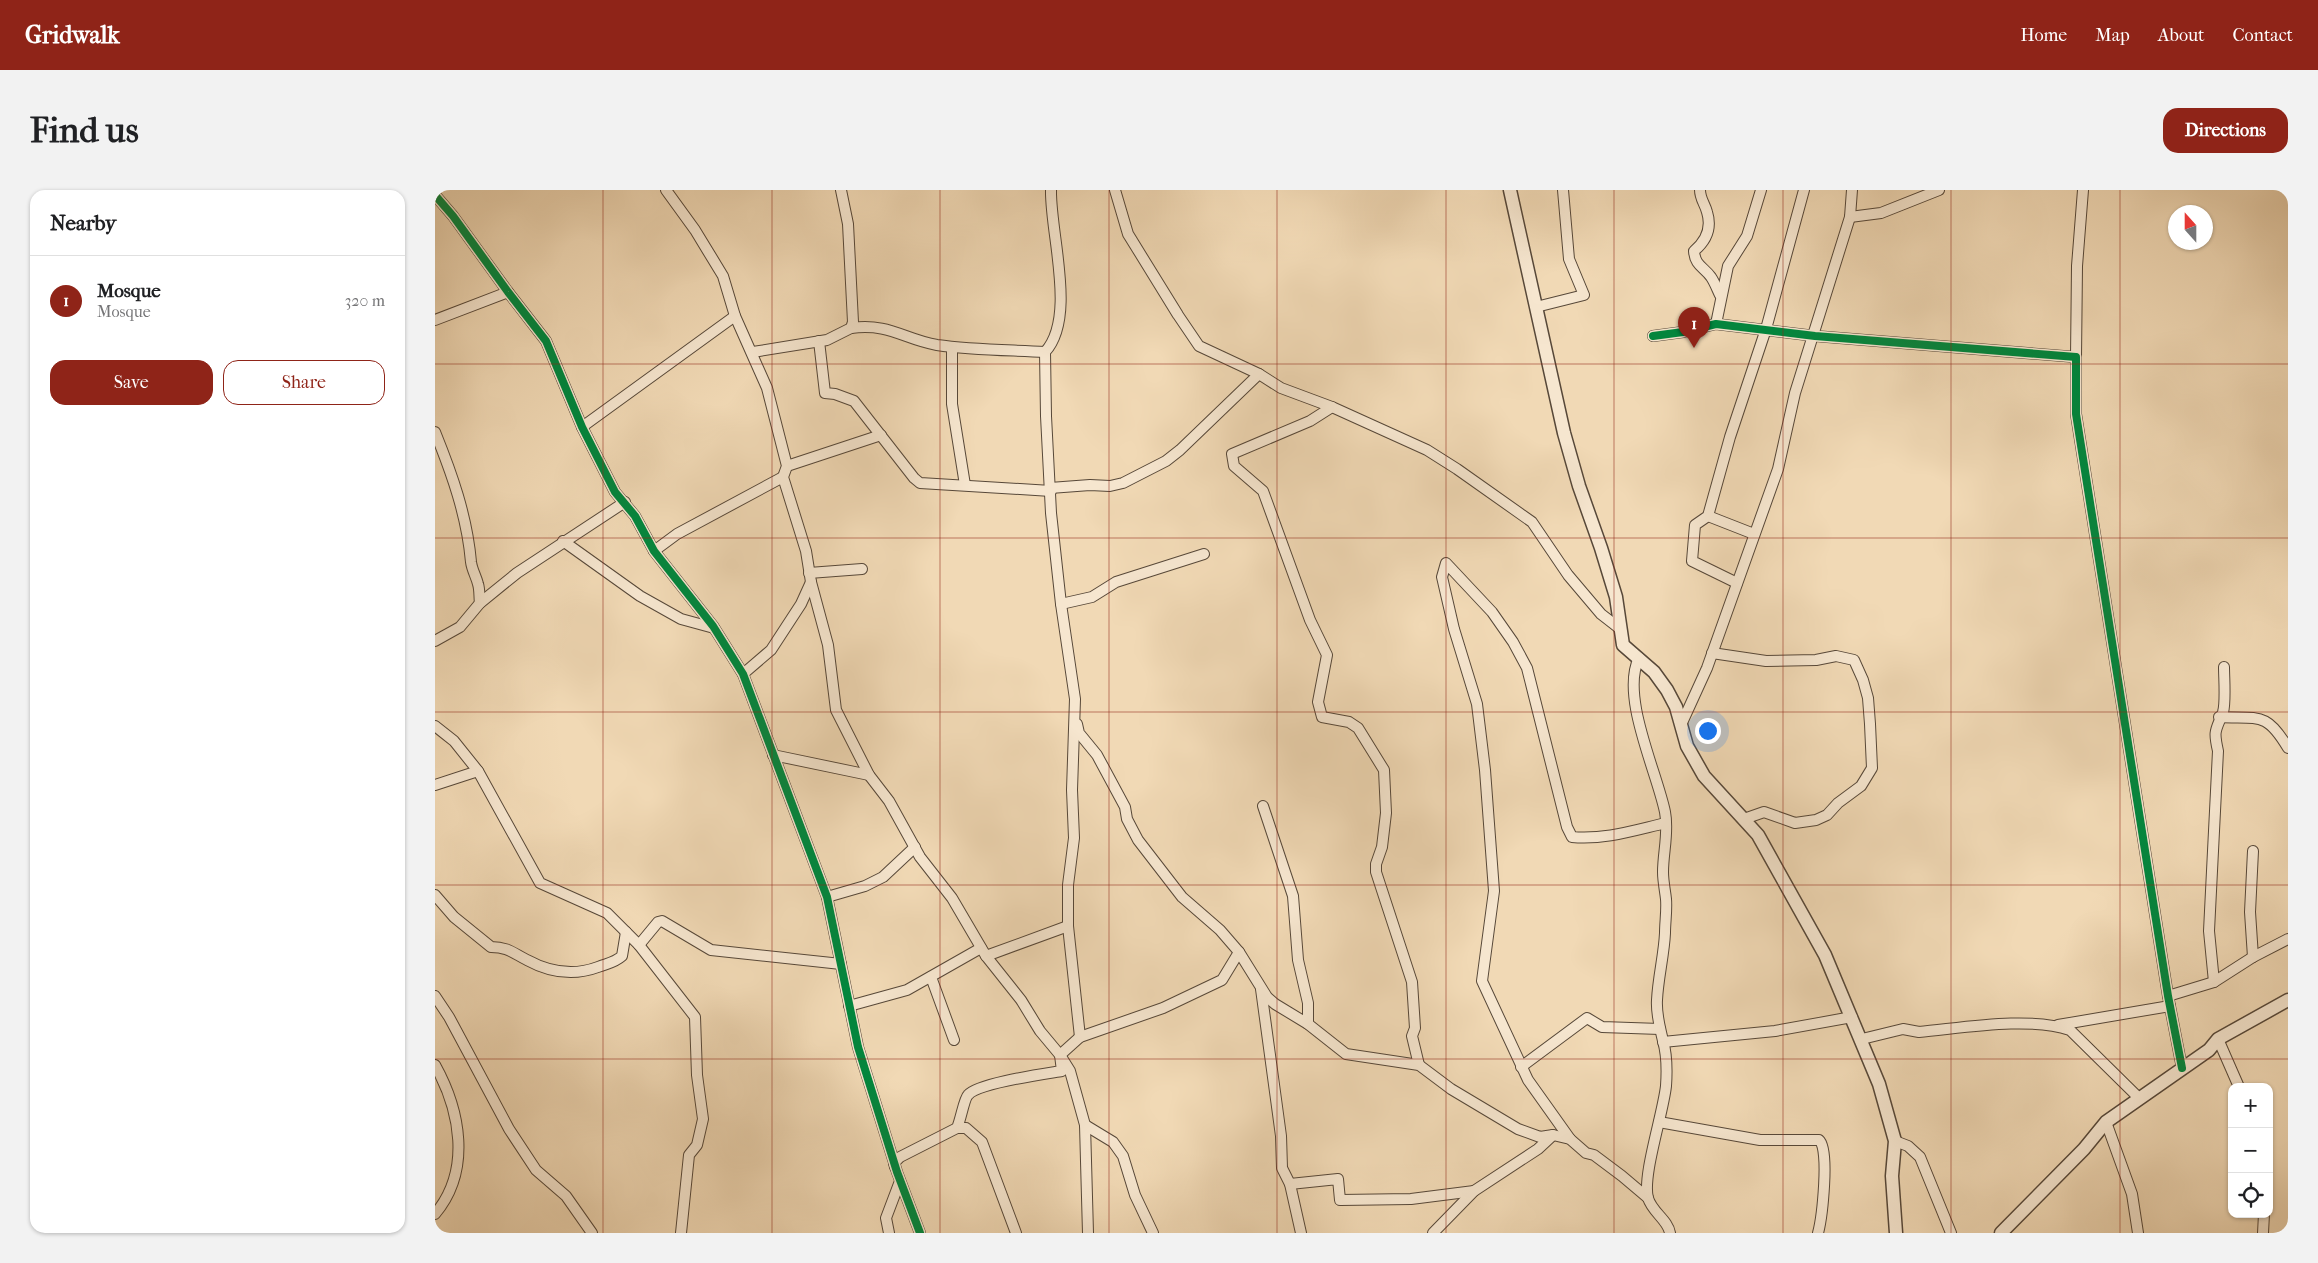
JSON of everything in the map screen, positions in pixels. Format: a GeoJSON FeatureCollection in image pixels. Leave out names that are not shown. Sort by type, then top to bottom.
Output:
{"type":"FeatureCollection","features":[{"type":"Feature","properties":{"kind":"street"},"geometry":{"type":"LineString","coordinates":[[666,190],[695,230],[723,276],[735,316],[753,352],[767,388],[787,466],[783,477],[806,551],[810,578],[828,645],[836,710],[869,775],[889,801],[915,847],[952,898],[983,952],[1021,1000],[1040,1031],[1060,1055],[1070,1071],[1085,1125],[1088,1233]]}},
{"type":"Feature","properties":{"kind":"street"},"geometry":{"type":"LineString","coordinates":[[841,190],[847,224],[853,322],[851,328]]}},
{"type":"Feature","properties":{"kind":"street"},"geometry":{"type":"LineString","coordinates":[[1051,190],[1061,292],[1060,312],[1055,333],[1052,344],[1045,352],[1046,416],[1050,489],[1061,604],[1075,699],[1072,790],[1074,838],[1068,885],[1068,926],[1080,1037]]}},
{"type":"Feature","properties":{"kind":"street"},"geometry":{"type":"LineString","coordinates":[[1115,190],[1128,234],[1199,346],[1259,374],[1281,388],[1332,407],[1427,450],[1457,469],[1532,522],[1590,601],[1601,614],[1619,628]]}},
{"type":"Feature","properties":{"kind":"street"},"geometry":{"type":"LineString","coordinates":[[1510,190],[1564,433],[1579,486],[1616,597],[1619,628],[1623,645],[1654,672],[1667,690],[1676,707],[1687,746],[1704,776],[1758,835],[1825,954],[1862,1039],[1879,1084],[1895,1141],[1892,1176],[1896,1233]]}},
{"type":"Feature","properties":{"kind":"street"},"geometry":{"type":"LineString","coordinates":[[1536,307],[1584,295],[1569,259],[1563,190]]}},
{"type":"Feature","properties":{"kind":"street"},"geometry":{"type":"LineString","coordinates":[[1700,190],[1700,196],[1708,213],[1709,231],[1703,244],[1694,251],[1695,258],[1698,265],[1710,275],[1720,296]]}},
{"type":"Feature","properties":{"kind":"street"},"geometry":{"type":"LineString","coordinates":[[1716,324],[1720,296],[1728,266],[1747,236],[1761,190]]}},
{"type":"Feature","properties":{"kind":"street"},"geometry":{"type":"LineString","coordinates":[[1737,583],[1692,561],[1690,558],[1695,540],[1695,525],[1708,516],[1728,445],[1766,329],[1804,190]]}},
{"type":"Feature","properties":{"kind":"street"},"geometry":{"type":"LineString","coordinates":[[1681,725],[1712,653],[1778,470],[1795,394],[1815,336],[1850,217],[1852,190]]}},
{"type":"Feature","properties":{"kind":"street"},"geometry":{"type":"LineString","coordinates":[[1850,217],[1881,213],[1939,190]]}},
{"type":"Feature","properties":{"kind":"street"},"geometry":{"type":"LineString","coordinates":[[2083,190],[2077,266],[2076,414],[2169,1001],[2183,1068]]}},
{"type":"Feature","properties":{"kind":"street"},"geometry":{"type":"LineString","coordinates":[[435,195],[453,216],[508,292],[546,340],[582,427],[615,492],[625,502],[654,551],[714,628],[743,674],[766,730],[773,755],[827,897],[825,898],[858,1047],[898,1176],[920,1233]]}},
{"type":"Feature","properties":{"kind":"street"},"geometry":{"type":"LineString","coordinates":[[435,320],[508,292]]}},
{"type":"Feature","properties":{"kind":"street"},"geometry":{"type":"LineString","coordinates":[[582,427],[735,316]]}},
{"type":"Feature","properties":{"kind":"street"},"geometry":{"type":"LineString","coordinates":[[1653,336],[1683,332],[1716,324],[1815,336],[2076,357]]}},
{"type":"Feature","properties":{"kind":"street"},"geometry":{"type":"LineString","coordinates":[[753,352],[819,341],[835,337],[851,328],[866,326],[883,328],[911,336],[919,341],[952,347],[1045,352]]}},
{"type":"Feature","properties":{"kind":"street"},"geometry":{"type":"LineString","coordinates":[[819,341],[825,394],[835,394],[854,401],[920,484],[1050,489],[1111,486],[1123,483],[1165,461],[1180,450],[1259,374]]}},
{"type":"Feature","properties":{"kind":"street"},"geometry":{"type":"LineString","coordinates":[[952,347],[952,404],[965,485]]}},
{"type":"Feature","properties":{"kind":"street"},"geometry":{"type":"LineString","coordinates":[[1332,407],[1309,421],[1232,454],[1233,466],[1263,491],[1310,620],[1327,655],[1319,702],[1322,717],[1349,722],[1358,728],[1384,770],[1386,813],[1383,847],[1376,864],[1376,872],[1412,982],[1415,1028],[1412,1036],[1419,1065]]}},
{"type":"Feature","properties":{"kind":"street"},"geometry":{"type":"LineString","coordinates":[[435,432],[452,476],[465,520],[470,542],[471,562],[479,585],[480,603]]}},
{"type":"Feature","properties":{"kind":"street"},"geometry":{"type":"LineString","coordinates":[[787,466],[881,435]]}},
{"type":"Feature","properties":{"kind":"street"},"geometry":{"type":"LineString","coordinates":[[654,551],[677,534],[783,477]]}},
{"type":"Feature","properties":{"kind":"street"},"geometry":{"type":"LineString","coordinates":[[435,641],[460,627],[480,603],[517,573],[625,502]]}},
{"type":"Feature","properties":{"kind":"street"},"geometry":{"type":"LineString","coordinates":[[1708,516],[1754,534]]}},
{"type":"Feature","properties":{"kind":"street"},"geometry":{"type":"LineString","coordinates":[[563,541],[639,596],[681,619],[714,628]]}},
{"type":"Feature","properties":{"kind":"street"},"geometry":{"type":"LineString","coordinates":[[1061,604],[1092,597],[1116,582],[1204,554]]}},
{"type":"Feature","properties":{"kind":"street"},"geometry":{"type":"LineString","coordinates":[[1666,822],[1613,836],[1591,839],[1572,837],[1567,827],[1527,668],[1513,642],[1492,612],[1446,564],[1442,577],[1453,629],[1477,704],[1485,770],[1494,891],[1482,981],[1521,1067],[1534,1090],[1570,1139],[1585,1153],[1594,1155],[1612,1168],[1648,1198],[1657,1214],[1669,1227],[1670,1233]]}},
{"type":"Feature","properties":{"kind":"street"},"geometry":{"type":"LineString","coordinates":[[810,578],[862,569]]}},
{"type":"Feature","properties":{"kind":"street"},"geometry":{"type":"LineString","coordinates":[[743,674],[771,650],[801,604],[810,578]]}},
{"type":"Feature","properties":{"kind":"street"},"geometry":{"type":"LineString","coordinates":[[1712,653],[1766,661],[1816,660],[1836,656],[1854,660],[1863,680],[1868,698],[1872,768],[1861,786],[1838,802],[1827,815],[1816,820],[1795,823],[1764,812],[1744,819]]}},
{"type":"Feature","properties":{"kind":"street"},"geometry":{"type":"LineString","coordinates":[[1639,658],[1634,668],[1633,681],[1646,753],[1665,810],[1666,822],[1663,875],[1666,900],[1665,935],[1657,1002],[1659,1029],[1663,1042],[1666,1087],[1649,1175],[1648,1198]]}},
{"type":"Feature","properties":{"kind":"street"},"geometry":{"type":"LineString","coordinates":[[2215,982],[2209,931],[2218,750],[2215,733],[2219,717],[2223,712],[2224,667]]}},
{"type":"Feature","properties":{"kind":"street"},"geometry":{"type":"LineString","coordinates":[[2219,717],[2265,720],[2276,728],[2288,748]]}},
{"type":"Feature","properties":{"kind":"street"},"geometry":{"type":"LineString","coordinates":[[1075,719],[1079,733],[1097,755],[1125,807],[1127,819],[1138,840],[1182,897],[1220,930],[1239,952],[1260,985],[1275,1004],[1308,1024],[1346,1054],[1419,1065],[1451,1089],[1518,1129],[1539,1137],[1553,1135],[1570,1139]]}},
{"type":"Feature","properties":{"kind":"street"},"geometry":{"type":"LineString","coordinates":[[435,726],[454,741],[478,771],[540,883],[607,913],[639,945],[692,1012],[697,1022],[697,1075],[703,1119],[697,1145],[689,1155],[681,1233]]}},
{"type":"Feature","properties":{"kind":"street"},"geometry":{"type":"LineString","coordinates":[[773,755],[869,775]]}},
{"type":"Feature","properties":{"kind":"street"},"geometry":{"type":"LineString","coordinates":[[435,786],[478,771]]}},
{"type":"Feature","properties":{"kind":"street"},"geometry":{"type":"LineString","coordinates":[[1263,806],[1293,896],[1299,960],[1308,1003],[1308,1024]]}},
{"type":"Feature","properties":{"kind":"street"},"geometry":{"type":"LineString","coordinates":[[827,897],[865,886],[883,877],[915,847]]}},
{"type":"Feature","properties":{"kind":"street"},"geometry":{"type":"LineString","coordinates":[[2253,851],[2250,912],[2253,956]]}},
{"type":"Feature","properties":{"kind":"street"},"geometry":{"type":"LineString","coordinates":[[435,895],[454,917],[491,947],[504,947],[528,961],[552,970],[574,973],[615,963],[622,956],[626,932]]}},
{"type":"Feature","properties":{"kind":"street"},"geometry":{"type":"LineString","coordinates":[[639,945],[658,922],[662,921],[711,950],[841,964]]}},
{"type":"Feature","properties":{"kind":"street"},"geometry":{"type":"LineString","coordinates":[[849,1006],[907,990],[983,952],[1068,926]]}},
{"type":"Feature","properties":{"kind":"street"},"geometry":{"type":"LineString","coordinates":[[2056,1025],[2169,1001],[2215,982],[2253,956],[2288,939]]}},
{"type":"Feature","properties":{"kind":"street"},"geometry":{"type":"LineString","coordinates":[[1060,1055],[1080,1037],[1134,1020],[1222,980],[1239,952]]}},
{"type":"Feature","properties":{"kind":"street"},"geometry":{"type":"LineString","coordinates":[[931,977],[954,1040]]}},
{"type":"Feature","properties":{"kind":"street"},"geometry":{"type":"LineString","coordinates":[[1260,985],[1281,1136],[1282,1168],[1290,1184],[1301,1233]]}},
{"type":"Feature","properties":{"kind":"street"},"geometry":{"type":"LineString","coordinates":[[435,996],[449,1017],[509,1130],[536,1170],[567,1196],[592,1233]]}},
{"type":"Feature","properties":{"kind":"street"},"geometry":{"type":"LineString","coordinates":[[2001,1233],[2084,1149],[2106,1122],[2209,1050],[2218,1039],[2288,1000]]}},
{"type":"Feature","properties":{"kind":"street"},"geometry":{"type":"LineString","coordinates":[[1663,1042],[1775,1031],[1852,1016]]}},
{"type":"Feature","properties":{"kind":"street"},"geometry":{"type":"LineString","coordinates":[[1521,1067],[1587,1018],[1602,1027],[1659,1029]]}},
{"type":"Feature","properties":{"kind":"street"},"geometry":{"type":"LineString","coordinates":[[1862,1039],[1903,1028],[1919,1032],[2029,1023],[2056,1025],[2070,1030],[2139,1098]]}},
{"type":"Feature","properties":{"kind":"street"},"geometry":{"type":"LineString","coordinates":[[2218,1039],[2237,1083]]}},
{"type":"Feature","properties":{"kind":"street"},"geometry":{"type":"LineString","coordinates":[[957,1128],[966,1097],[972,1091],[1010,1080],[1062,1071],[1060,1055]]}},
{"type":"Feature","properties":{"kind":"street"},"geometry":{"type":"LineString","coordinates":[[435,1064],[449,1091],[459,1130],[459,1151],[450,1192],[435,1214]]}},
{"type":"Feature","properties":{"kind":"street"},"geometry":{"type":"LineString","coordinates":[[1659,1122],[1760,1140],[1819,1140],[1824,1149],[1818,1233]]}},
{"type":"Feature","properties":{"kind":"street"},"geometry":{"type":"LineString","coordinates":[[2106,1122],[2132,1194],[2138,1233]]}},
{"type":"Feature","properties":{"kind":"street"},"geometry":{"type":"LineString","coordinates":[[1085,1125],[1113,1142],[1123,1156],[1135,1195],[1153,1233]]}},
{"type":"Feature","properties":{"kind":"street"},"geometry":{"type":"LineString","coordinates":[[889,1233],[886,1218],[898,1176],[894,1163],[900,1157],[957,1128],[966,1128],[982,1142],[1016,1233]]}},
{"type":"Feature","properties":{"kind":"street"},"geometry":{"type":"LineString","coordinates":[[1433,1233],[1474,1191],[1538,1149],[1553,1135]]}},
{"type":"Feature","properties":{"kind":"street"},"geometry":{"type":"LineString","coordinates":[[1895,1141],[1908,1146],[1920,1157],[1951,1233]]}},
{"type":"Feature","properties":{"kind":"street"},"geometry":{"type":"LineString","coordinates":[[1290,1184],[1338,1179],[1340,1200],[1411,1199],[1474,1191]]}},
{"type":"Feature","properties":{"kind":"street"},"geometry":{"type":"LineString","coordinates":[[2263,1233],[2264,1218]]}},
{"type":"Feature","properties":{"kind":"cycle path"},"geometry":{"type":"LineString","coordinates":[[435,195],[453,216],[546,341],[582,427],[615,492],[635,516],[654,551],[713,626],[743,674],[827,897],[858,1047],[897,1172],[920,1233]]}},
{"type":"Feature","properties":{"kind":"cycle path"},"geometry":{"type":"LineString","coordinates":[[1653,336],[1683,332],[1716,324],[1815,336],[2076,357],[2076,414],[2168,996],[2182,1068]]}},
{"type":"Feature","properties":{"kind":"place","name":"Mosque"},"geometry":{"type":"Point","coordinates":[1694,348]}}]}
